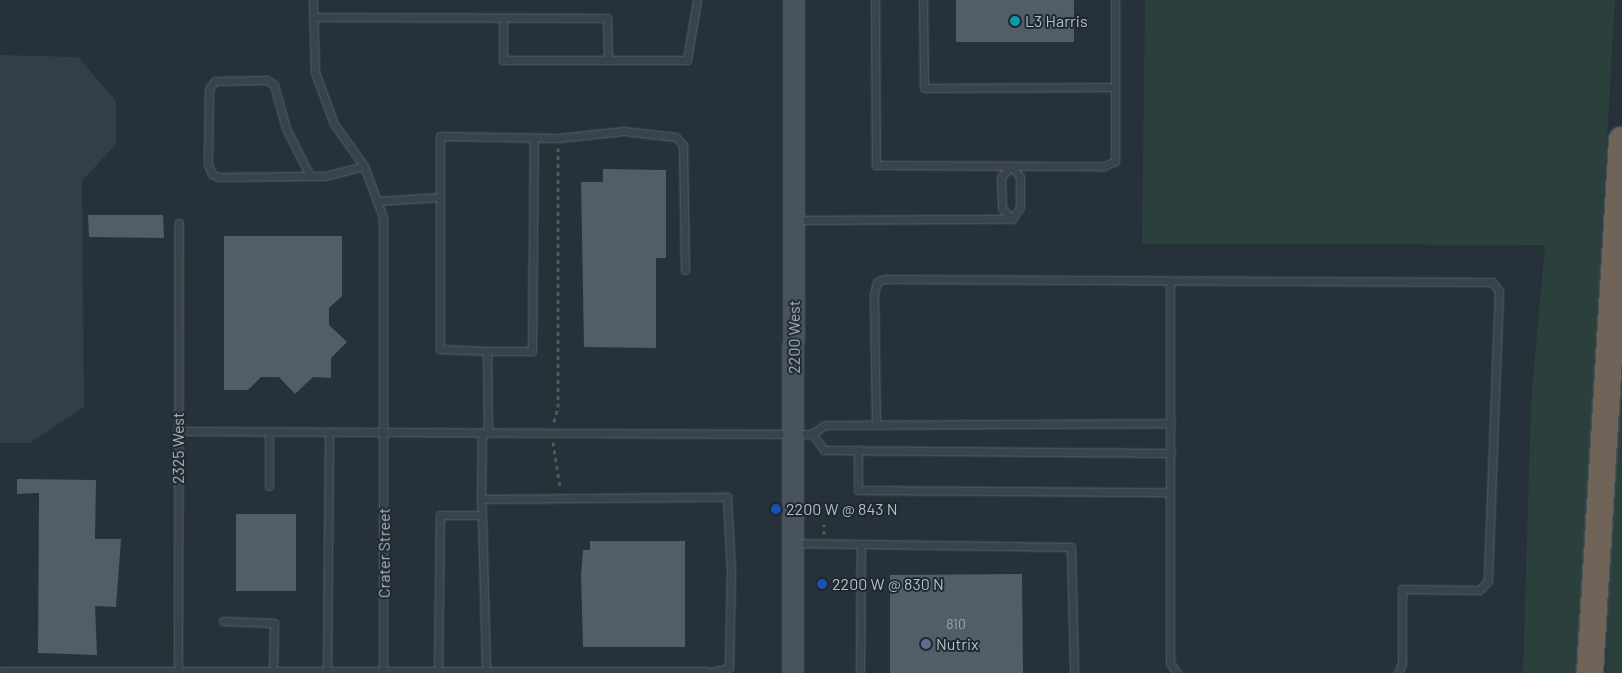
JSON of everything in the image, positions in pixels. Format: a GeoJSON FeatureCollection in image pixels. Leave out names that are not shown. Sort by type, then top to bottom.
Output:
{"type":"FeatureCollection","features":[{"type":"Feature","properties":{"kind":"highway"},"geometry":{"type":"LineString","coordinates":[[1590,673],[1622,140]]}},
{"type":"Feature","properties":{"kind":"street","name":"2200 West"},"geometry":{"type":"LineString","coordinates":[[793,673],[794,543],[803,434],[794,220],[794,0]]}},
{"type":"Feature","properties":{"kind":"lane","name":"Crater Street"},"geometry":{"type":"LineString","coordinates":[[313,0],[315,72],[334,124],[364,166],[383,217],[383,672]]}},
{"type":"Feature","properties":{"kind":"lane"},"geometry":{"type":"LineString","coordinates":[[503,18],[503,60],[688,60],[697,0]]}},
{"type":"Feature","properties":{"kind":"lane"},"geometry":{"type":"LineString","coordinates":[[875,0],[876,165],[1011,166],[1111,166],[1115,161],[1115,0]]}},
{"type":"Feature","properties":{"kind":"lane"},"geometry":{"type":"LineString","coordinates":[[923,0],[924,88],[1115,87]]}},
{"type":"Feature","properties":{"kind":"lane"},"geometry":{"type":"LineString","coordinates":[[313,17],[607,18],[608,60]]}},
{"type":"Feature","properties":{"kind":"lane"},"geometry":{"type":"LineString","coordinates":[[310,176],[286,128],[274,85],[267,80],[214,81],[208,89],[208,164],[212,174],[310,176],[364,166]]}},
{"type":"Feature","properties":{"kind":"lane"},"geometry":{"type":"LineString","coordinates":[[534,138],[532,350],[440,350],[440,136],[534,138],[624,131],[676,137],[683,145],[685,270]]}},
{"type":"Feature","properties":{"kind":"lane"},"geometry":{"type":"LineString","coordinates":[[1011,166],[1002,177],[1002,208],[1012,219]]}},
{"type":"Feature","properties":{"kind":"lane"},"geometry":{"type":"LineString","coordinates":[[1011,166],[1020,177],[1020,207],[1012,219]]}},
{"type":"Feature","properties":{"kind":"lane"},"geometry":{"type":"LineString","coordinates":[[377,201],[440,197]]}},
{"type":"Feature","properties":{"kind":"lane"},"geometry":{"type":"LineString","coordinates":[[794,220],[1012,219]]}},
{"type":"Feature","properties":{"kind":"lane","name":"2325 West"},"geometry":{"type":"LineString","coordinates":[[178,223],[178,672]]}},
{"type":"Feature","properties":{"kind":"lane"},"geometry":{"type":"LineString","coordinates":[[876,424],[877,282],[1484,280],[1492,282],[1499,291],[1488,581],[1478,590],[1402,589],[1402,664],[1398,673]]}},
{"type":"Feature","properties":{"kind":"lane"},"geometry":{"type":"LineString","coordinates":[[1170,281],[1170,663],[1177,673]]}},
{"type":"Feature","properties":{"kind":"lane"},"geometry":{"type":"LineString","coordinates":[[486,672],[481,499],[487,351]]}},
{"type":"Feature","properties":{"kind":"lane"},"geometry":{"type":"LineString","coordinates":[[178,431],[803,434],[824,425],[1170,423]]}},
{"type":"Feature","properties":{"kind":"lane"},"geometry":{"type":"LineString","coordinates":[[269,432],[269,486]]}},
{"type":"Feature","properties":{"kind":"lane"},"geometry":{"type":"LineString","coordinates":[[327,671],[329,432]]}},
{"type":"Feature","properties":{"kind":"lane"},"geometry":{"type":"LineString","coordinates":[[803,434],[824,450],[1170,453]]}},
{"type":"Feature","properties":{"kind":"lane"},"geometry":{"type":"LineString","coordinates":[[858,451],[858,490],[1170,492]]}},
{"type":"Feature","properties":{"kind":"lane"},"geometry":{"type":"LineString","coordinates":[[0,671],[707,672],[729,668],[731,570],[727,497],[481,499]]}},
{"type":"Feature","properties":{"kind":"lane"},"geometry":{"type":"LineString","coordinates":[[438,672],[440,515],[482,515]]}},
{"type":"Feature","properties":{"kind":"lane"},"geometry":{"type":"LineString","coordinates":[[794,543],[1071,547],[1074,673]]}},
{"type":"Feature","properties":{"kind":"lane"},"geometry":{"type":"LineString","coordinates":[[860,673],[861,544]]}},
{"type":"Feature","properties":{"kind":"lane"},"geometry":{"type":"LineString","coordinates":[[223,621],[274,623],[273,671]]}},
{"type":"Feature","properties":{"kind":"path"},"geometry":{"type":"LineString","coordinates":[[558,148],[558,407],[551,433],[560,466],[559,498]]}},
{"type":"Feature","properties":{"kind":"shaded area"},"geometry":{"type":"Polygon","coordinates":[[[0,55],[78,57],[116,101],[116,144],[82,181],[84,407],[30,443],[0,443],[0,55]]]}},
{"type":"Feature","properties":{"kind":"green space"},"geometry":{"type":"Polygon","coordinates":[[[1145,0],[1615,0],[1577,673],[1523,673],[1531,402],[1545,245],[1142,244],[1145,0]]]}},
{"type":"Feature","properties":{"kind":"green space"},"geometry":{"type":"Polygon","coordinates":[[[1622,320],[1622,673],[1606,673],[1612,508],[1622,320]]]}},
{"type":"Feature","properties":{"kind":"building","name":"L3 Harris"},"geometry":{"type":"Polygon","coordinates":[[[956,0],[1074,0],[1074,42],[956,42],[956,0]]]}},
{"type":"Feature","properties":{"kind":"building"},"geometry":{"type":"Polygon","coordinates":[[[603,169],[666,170],[666,258],[656,258],[656,348],[584,347],[581,182],[603,182],[603,169]]]}},
{"type":"Feature","properties":{"kind":"building"},"geometry":{"type":"Polygon","coordinates":[[[88,215],[163,215],[164,238],[89,237],[88,215]]]}},
{"type":"Feature","properties":{"kind":"building"},"geometry":{"type":"Polygon","coordinates":[[[224,236],[342,236],[342,296],[329,308],[329,325],[347,342],[331,358],[331,378],[313,377],[295,394],[279,377],[261,377],[248,390],[224,390],[224,236]]]}},
{"type":"Feature","properties":{"kind":"building"},"geometry":{"type":"Polygon","coordinates":[[[17,479],[96,480],[95,539],[121,539],[116,607],[95,606],[97,655],[38,653],[39,493],[17,494],[17,479]]]}},
{"type":"Feature","properties":{"kind":"building"},"geometry":{"type":"Polygon","coordinates":[[[236,514],[296,514],[296,591],[236,591],[236,514]]]}},
{"type":"Feature","properties":{"kind":"building"},"geometry":{"type":"Polygon","coordinates":[[[590,541],[685,541],[685,647],[583,647],[581,575],[583,550],[590,550],[590,541]]]}},
{"type":"Feature","properties":{"kind":"building"},"geometry":{"type":"Polygon","coordinates":[[[1022,574],[1023,673],[890,673],[890,575],[1022,574]]]}},
{"type":"Feature","properties":{"kind":"place","name":"L3 Harris"},"geometry":{"type":"Point","coordinates":[1015,21]}},
{"type":"Feature","properties":{"kind":"place","name":"2200 W @ 843 N"},"geometry":{"type":"Point","coordinates":[776,509]}},
{"type":"Feature","properties":{"kind":"place","name":"2200 W @ 830 N"},"geometry":{"type":"Point","coordinates":[822,584]}},
{"type":"Feature","properties":{"kind":"place","name":"Nutrix"},"geometry":{"type":"Point","coordinates":[926,644]}}]}
